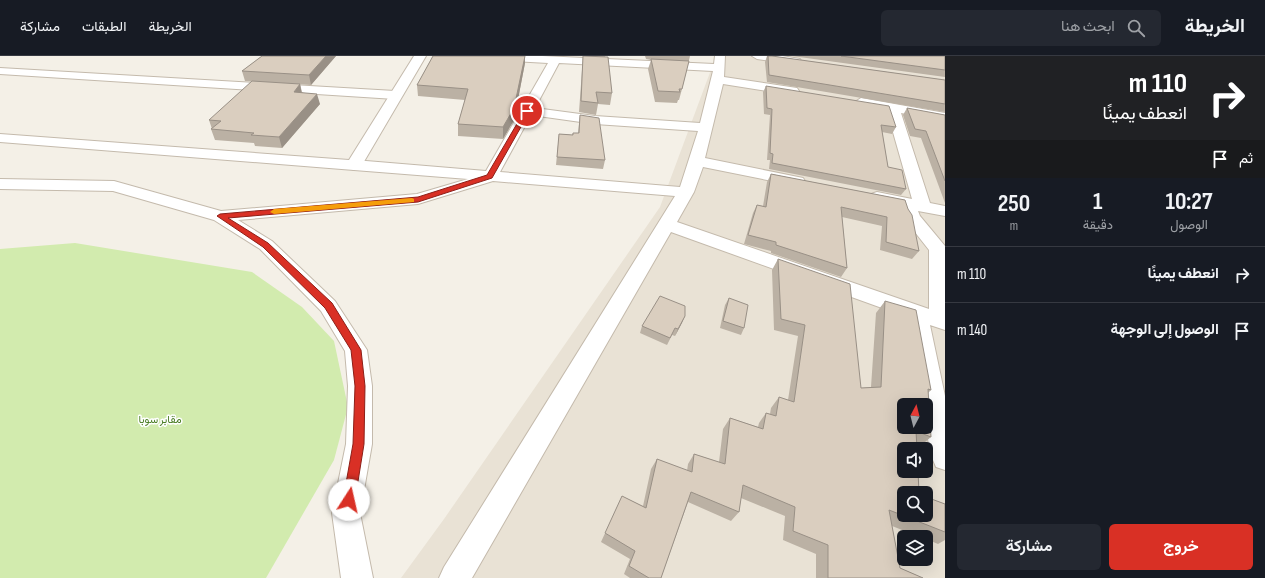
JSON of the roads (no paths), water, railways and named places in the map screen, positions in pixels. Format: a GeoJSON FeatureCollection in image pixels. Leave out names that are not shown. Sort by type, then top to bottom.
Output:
{"type":"FeatureCollection","features":[{"type":"Feature","properties":{"kind":"street"},"geometry":{"type":"LineString","coordinates":[[354,165],[420,56]]}},
{"type":"Feature","properties":{"kind":"street"},"geometry":{"type":"LineString","coordinates":[[476,56],[719,68],[802,92]]}},
{"type":"Feature","properties":{"kind":"street"},"geometry":{"type":"LineString","coordinates":[[630,56],[642,65]]}},
{"type":"Feature","properties":{"kind":"street"},"geometry":{"type":"LineString","coordinates":[[757,56],[809,63]]}},
{"type":"Feature","properties":{"kind":"street"},"geometry":{"type":"LineString","coordinates":[[220,216],[418,200],[490,177],[550,71],[554,61]]}},
{"type":"Feature","properties":{"kind":"street"},"geometry":{"type":"LineString","coordinates":[[455,578],[686,192],[697,161],[719,68]]}},
{"type":"Feature","properties":{"kind":"street"},"geometry":{"type":"LineString","coordinates":[[0,71],[395,95]]}},
{"type":"Feature","properties":{"kind":"street"},"geometry":{"type":"LineString","coordinates":[[848,100],[945,117]]}},
{"type":"Feature","properties":{"kind":"street"},"geometry":{"type":"LineString","coordinates":[[667,225],[942,321],[938,249],[912,217],[915,205],[893,108]]}},
{"type":"Feature","properties":{"kind":"street"},"geometry":{"type":"LineString","coordinates":[[527,111],[595,120],[706,127]]}},
{"type":"Feature","properties":{"kind":"street"},"geometry":{"type":"LineString","coordinates":[[0,138],[686,192]]}},
{"type":"Feature","properties":{"kind":"street"},"geometry":{"type":"LineString","coordinates":[[697,161],[814,184]]}},
{"type":"Feature","properties":{"kind":"street"},"geometry":{"type":"LineString","coordinates":[[0,184],[114,186],[220,216],[266,245],[328,306],[356,350],[360,386],[359,444],[346,514],[357,578]]}},
{"type":"Feature","properties":{"kind":"street"},"geometry":{"type":"LineString","coordinates":[[860,194],[945,211]]}},
{"type":"Feature","properties":{"kind":"street"},"geometry":{"type":"LineString","coordinates":[[917,313],[945,458]]}},
{"type":"Feature","properties":{"kind":"park label","name":"مقابر سوبا"},"geometry":{"type":"Point","coordinates":[160,419]}}]}
